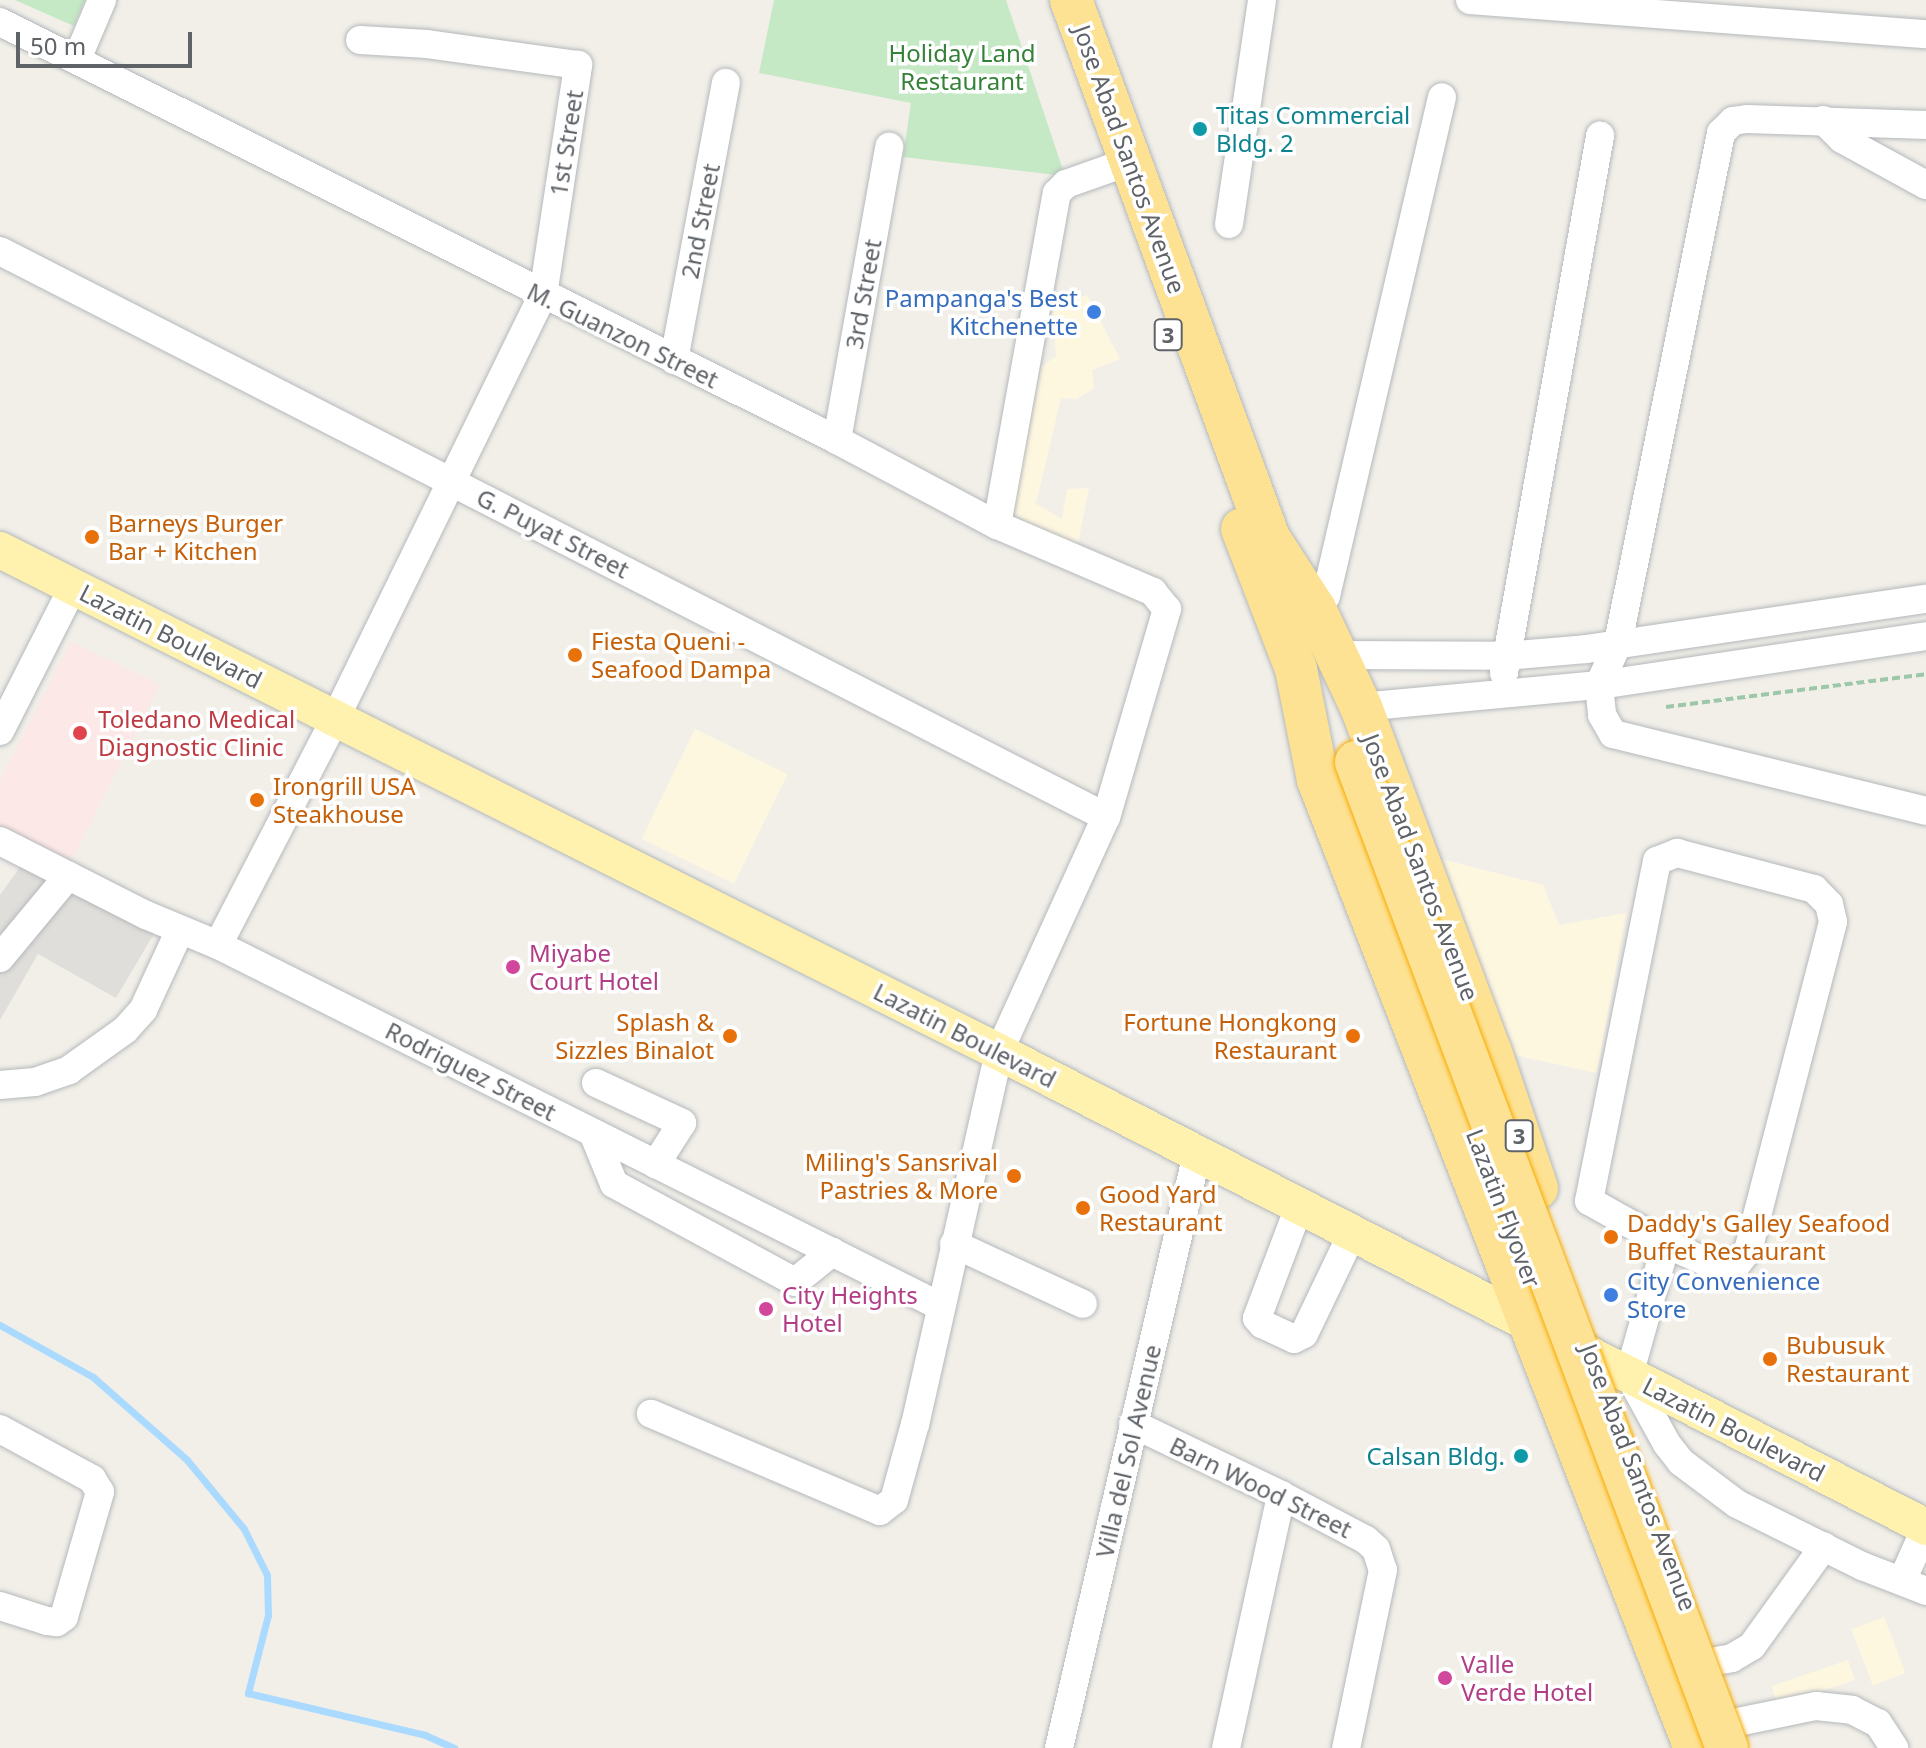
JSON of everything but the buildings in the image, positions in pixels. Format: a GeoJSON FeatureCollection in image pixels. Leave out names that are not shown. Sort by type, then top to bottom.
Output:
{"type":"FeatureCollection","features":[{"type":"Feature","properties":{"kind":"highway","name":"Jose Abad Santos Avenue"},"geometry":{"type":"LineString","coordinates":[[1042,0],[1118,164],[1269,538],[1315,609],[1361,707],[1491,1052],[1584,1344],[1710,1662],[1728,1742]]}},
{"type":"Feature","properties":{"kind":"highway","name":"Jose Abad Santos Avenue"},"geometry":{"type":"LineString","coordinates":[[1071,0],[1118,164],[1296,669],[1318,780],[1695,1748]]}},
{"type":"Feature","properties":{"kind":"highway","name":"Lazatin Flyover"},"geometry":{"type":"LineString","coordinates":[[1269,538],[1347,766],[1728,1742]]}},
{"type":"Feature","properties":{"kind":"highway","name":"Lazatin Flyover"},"geometry":{"type":"LineString","coordinates":[[1296,669],[1347,766]]}},
{"type":"Feature","properties":{"kind":"highway"},"geometry":{"type":"LineString","coordinates":[[1556,1388],[1566,1360],[1584,1344]]}},
{"type":"Feature","properties":{"kind":"main road","name":"Lazatin Boulevard"},"geometry":{"type":"LineString","coordinates":[[0,550],[999,1052],[1531,1327],[1584,1344],[1629,1375],[1926,1527]]}},
{"type":"Feature","properties":{"kind":"street"},"geometry":{"type":"LineString","coordinates":[[77,59],[102,0]]}},
{"type":"Feature","properties":{"kind":"street"},"geometry":{"type":"LineString","coordinates":[[1229,224],[1262,0]]}},
{"type":"Feature","properties":{"kind":"street"},"geometry":{"type":"LineString","coordinates":[[1470,0],[1518,1],[1926,34]]}},
{"type":"Feature","properties":{"kind":"street","name":"M. Guanzon Street"},"geometry":{"type":"LineString","coordinates":[[0,22],[837,440],[997,525],[1153,592],[1167,609],[1106,817]]}},
{"type":"Feature","properties":{"kind":"street","name":"1st Street"},"geometry":{"type":"LineString","coordinates":[[360,40],[427,44],[578,65],[543,295]]}},
{"type":"Feature","properties":{"kind":"street","name":"2nd Street"},"geometry":{"type":"LineString","coordinates":[[674,360],[726,83]]}},
{"type":"Feature","properties":{"kind":"street"},"geometry":{"type":"LineString","coordinates":[[1315,609],[1326,596],[1442,97]]}},
{"type":"Feature","properties":{"kind":"street"},"geometry":{"type":"LineString","coordinates":[[1926,125],[1747,119],[1733,121],[1721,133],[1618,643],[1599,685],[1602,715],[1613,734],[1926,811]]}},
{"type":"Feature","properties":{"kind":"street"},"geometry":{"type":"LineString","coordinates":[[1823,120],[1842,139],[1926,185]]}},
{"type":"Feature","properties":{"kind":"street"},"geometry":{"type":"LineString","coordinates":[[1503,694],[1505,656],[1600,136]]}},
{"type":"Feature","properties":{"kind":"street","name":"3rd Street"},"geometry":{"type":"LineString","coordinates":[[837,440],[889,147]]}},
{"type":"Feature","properties":{"kind":"street"},"geometry":{"type":"LineString","coordinates":[[997,525],[1057,193],[1066,184],[1118,164]]}},
{"type":"Feature","properties":{"kind":"street","name":"G. Puyat Street"},"geometry":{"type":"LineString","coordinates":[[0,251],[115,313],[452,481],[1106,817]]}},
{"type":"Feature","properties":{"kind":"street"},"geometry":{"type":"LineString","coordinates":[[218,945],[335,719],[543,295]]}},
{"type":"Feature","properties":{"kind":"street"},"geometry":{"type":"LineString","coordinates":[[0,731],[73,587]]}},
{"type":"Feature","properties":{"kind":"street"},"geometry":{"type":"LineString","coordinates":[[1339,655],[1505,656],[1926,599]]}},
{"type":"Feature","properties":{"kind":"street"},"geometry":{"type":"LineString","coordinates":[[1361,707],[1599,685],[1926,636]]}},
{"type":"Feature","properties":{"kind":"street"},"geometry":{"type":"LineString","coordinates":[[651,1414],[880,1511],[894,1500],[999,1052],[1106,817]]}},
{"type":"Feature","properties":{"kind":"street","name":"Rodriguez Street"},"geometry":{"type":"LineString","coordinates":[[0,841],[180,930],[218,945],[940,1306]]}},
{"type":"Feature","properties":{"kind":"street"},"geometry":{"type":"LineString","coordinates":[[1677,853],[1814,889],[1829,904],[1833,922],[1748,1250],[1734,1268],[1718,1267],[1666,1244],[1589,1201],[1657,861],[1677,853]]}},
{"type":"Feature","properties":{"kind":"street"},"geometry":{"type":"LineString","coordinates":[[0,958],[68,876]]}},
{"type":"Feature","properties":{"kind":"street"},"geometry":{"type":"LineString","coordinates":[[0,1085],[35,1082],[69,1070],[125,1030],[143,1010],[180,930]]}},
{"type":"Feature","properties":{"kind":"street"},"geometry":{"type":"LineString","coordinates":[[596,1083],[682,1123],[656,1164]]}},
{"type":"Feature","properties":{"kind":"street"},"geometry":{"type":"LineString","coordinates":[[593,1133],[614,1184],[795,1282],[832,1252]]}},
{"type":"Feature","properties":{"kind":"street","name":"Villa del Sol Avenue"},"geometry":{"type":"LineString","coordinates":[[1059,1748],[1197,1154]]}},
{"type":"Feature","properties":{"kind":"street"},"geometry":{"type":"LineString","coordinates":[[1299,1207],[1259,1322],[1294,1339],[1304,1334],[1352,1234]]}},
{"type":"Feature","properties":{"kind":"street"},"geometry":{"type":"LineString","coordinates":[[954,1244],[1083,1304]]}},
{"type":"Feature","properties":{"kind":"street"},"geometry":{"type":"LineString","coordinates":[[1666,1244],[1629,1375],[1681,1462],[1737,1504],[1914,1586],[1926,1527]]}},
{"type":"Feature","properties":{"kind":"street","name":"Barn Wood Street"},"geometry":{"type":"LineString","coordinates":[[1133,1424],[1281,1495],[1366,1540],[1376,1549],[1383,1570],[1346,1748]]}},
{"type":"Feature","properties":{"kind":"street"},"geometry":{"type":"LineString","coordinates":[[0,1429],[92,1479],[100,1492],[64,1617],[57,1622],[47,1621],[0,1606]]}},
{"type":"Feature","properties":{"kind":"street"},"geometry":{"type":"LineString","coordinates":[[1226,1748],[1281,1495]]}},
{"type":"Feature","properties":{"kind":"street"},"geometry":{"type":"LineString","coordinates":[[1710,1662],[1732,1658],[1752,1646],[1824,1546]]}},
{"type":"Feature","properties":{"kind":"street"},"geometry":{"type":"LineString","coordinates":[[1728,1742],[1816,1706],[1852,1710],[1878,1723],[1894,1748]]}},
{"type":"Feature","properties":{"kind":"path"},"geometry":{"type":"LineString","coordinates":[[1666,707],[1926,674]]}},
{"type":"Feature","properties":{"kind":"shaded area"},"geometry":{"type":"Polygon","coordinates":[[[1087,295],[1120,359],[1092,370],[1094,388],[1077,399],[1061,398],[1036,504],[1062,519],[1067,489],[1089,488],[1076,553],[1012,513],[1041,367],[1056,356],[1052,306],[1087,295]]]}},
{"type":"Feature","properties":{"kind":"shaded area","name":"Toledano Medical Diagnostic Clinic"},"geometry":{"type":"Polygon","coordinates":[[[71,641],[160,685],[67,869],[0,835],[0,781],[71,641]]]}},
{"type":"Feature","properties":{"kind":"shaded area"},"geometry":{"type":"Polygon","coordinates":[[[695,729],[788,774],[734,884],[642,839],[695,729]]]}},
{"type":"Feature","properties":{"kind":"shaded area"},"geometry":{"type":"Polygon","coordinates":[[[1430,856],[1543,885],[1559,925],[1626,913],[1597,1073],[1505,1053],[1430,856]]]}},
{"type":"Feature","properties":{"kind":"shaded area"},"geometry":{"type":"Polygon","coordinates":[[[22,864],[155,932],[116,998],[38,954],[0,1020],[0,895],[22,864]]]}},
{"type":"Feature","properties":{"kind":"shaded area"},"geometry":{"type":"Polygon","coordinates":[[[1884,1617],[1906,1673],[1873,1686],[1851,1630],[1884,1617]]]}},
{"type":"Feature","properties":{"kind":"shaded area"},"geometry":{"type":"Polygon","coordinates":[[[1848,1660],[1855,1680],[1778,1706],[1771,1686],[1848,1660]]]}},
{"type":"Feature","properties":{"kind":"green space"},"geometry":{"type":"Polygon","coordinates":[[[15,0],[85,0],[74,26],[15,0]]]}},
{"type":"Feature","properties":{"kind":"green space","name":"Holiday Land Restaurant"},"geometry":{"type":"Polygon","coordinates":[[[774,0],[1006,0],[1065,176],[903,157],[911,103],[759,73],[774,0]]]}},
{"type":"Feature","properties":{"kind":"waterway"},"geometry":{"type":"LineString","coordinates":[[0,1325],[93,1377],[187,1460],[244,1529],[267,1575],[268,1615],[248,1693],[425,1735],[454,1748]]}},
{"type":"Feature","properties":{"kind":"place","name":"Titas Commercial Bldg. 2"},"geometry":{"type":"Point","coordinates":[1200,129]}},
{"type":"Feature","properties":{"kind":"place","name":"Pampanga's Best Kitchenette"},"geometry":{"type":"Point","coordinates":[1094,312]}},
{"type":"Feature","properties":{"kind":"place","name":"Barneys Burger Bar + Kitchen"},"geometry":{"type":"Point","coordinates":[92,537]}},
{"type":"Feature","properties":{"kind":"place","name":"Fiesta Queni - Seafood Dampa"},"geometry":{"type":"Point","coordinates":[575,655]}},
{"type":"Feature","properties":{"kind":"place","name":"Toledano Medical Diagnostic Clinic"},"geometry":{"type":"Point","coordinates":[80,733]}},
{"type":"Feature","properties":{"kind":"place","name":"Irongrill USA Steakhouse"},"geometry":{"type":"Point","coordinates":[257,800]}},
{"type":"Feature","properties":{"kind":"place","name":"Miyabe Court Hotel"},"geometry":{"type":"Point","coordinates":[513,967]}},
{"type":"Feature","properties":{"kind":"place","name":"Splash & Sizzles Binalot"},"geometry":{"type":"Point","coordinates":[730,1036]}},
{"type":"Feature","properties":{"kind":"place","name":"Fortune Hongkong Restaurant"},"geometry":{"type":"Point","coordinates":[1353,1036]}},
{"type":"Feature","properties":{"kind":"place","name":"Miling's Sansrival Pastries & More"},"geometry":{"type":"Point","coordinates":[1014,1176]}},
{"type":"Feature","properties":{"kind":"place","name":"Good Yard Restaurant"},"geometry":{"type":"Point","coordinates":[1083,1208]}},
{"type":"Feature","properties":{"kind":"place","name":"Daddy's Galley Seafood Buffet Restaurant"},"geometry":{"type":"Point","coordinates":[1611,1237]}},
{"type":"Feature","properties":{"kind":"place","name":"City Convenience Store"},"geometry":{"type":"Point","coordinates":[1611,1295]}},
{"type":"Feature","properties":{"kind":"place","name":"City Heights Hotel"},"geometry":{"type":"Point","coordinates":[766,1309]}},
{"type":"Feature","properties":{"kind":"place","name":"Bubusuk Restaurant"},"geometry":{"type":"Point","coordinates":[1770,1359]}},
{"type":"Feature","properties":{"kind":"place","name":"Calsan Bldg."},"geometry":{"type":"Point","coordinates":[1521,1456]}},
{"type":"Feature","properties":{"kind":"place","name":"Valle Verde Hotel"},"geometry":{"type":"Point","coordinates":[1445,1678]}}]}
